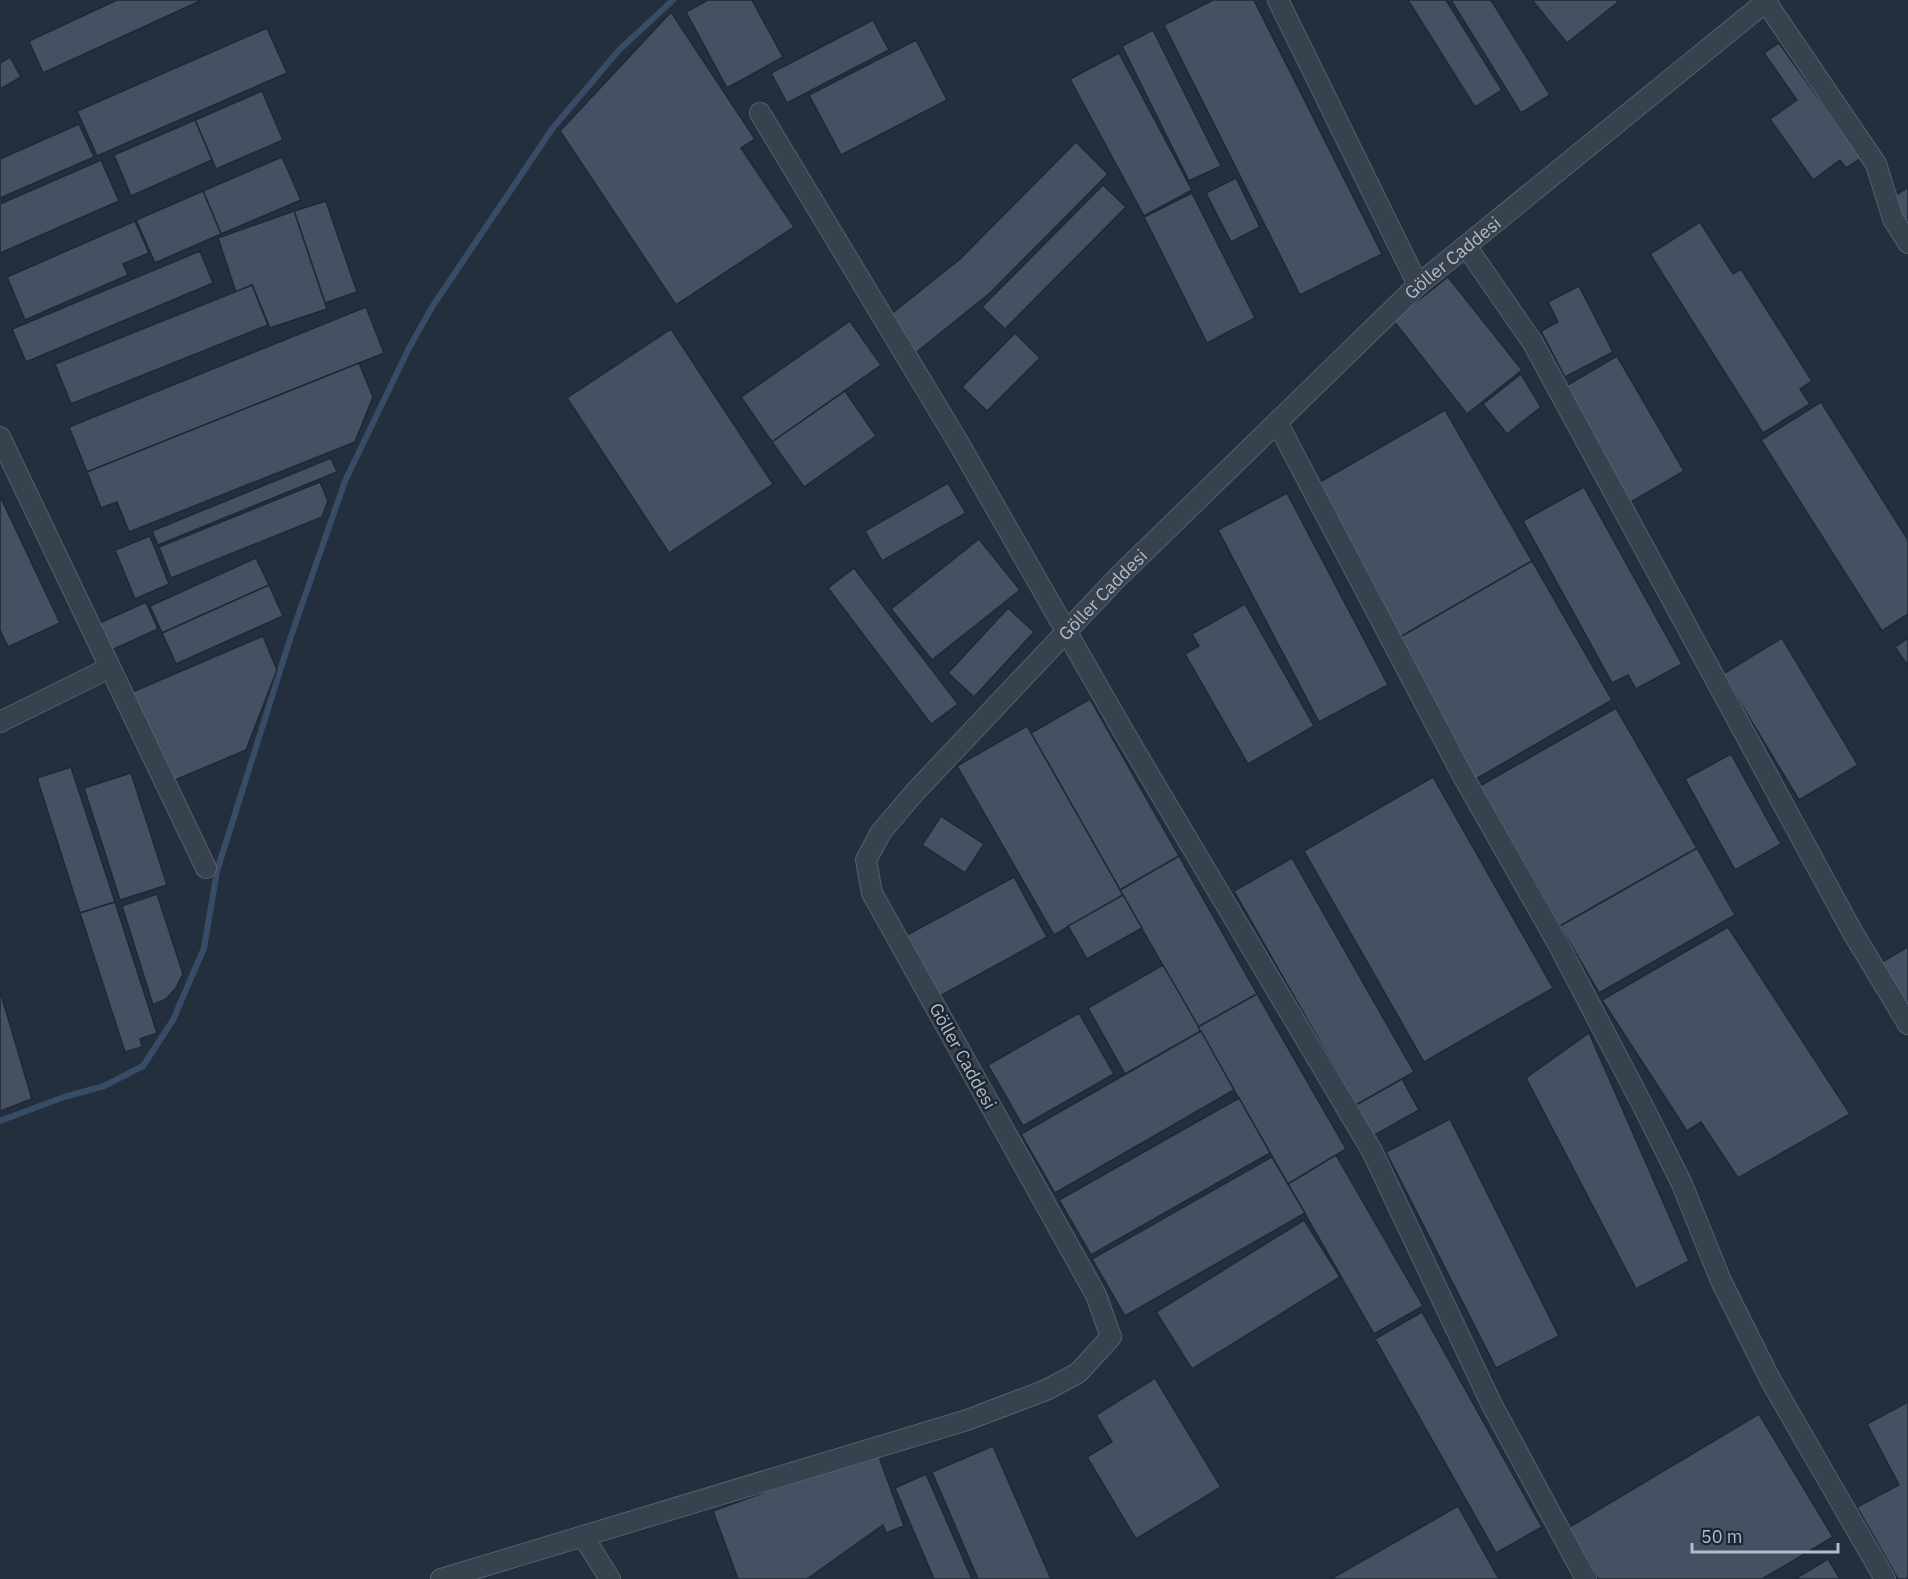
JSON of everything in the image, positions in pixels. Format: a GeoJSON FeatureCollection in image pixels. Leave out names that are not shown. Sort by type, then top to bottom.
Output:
{"type":"FeatureCollection","features":[{"type":"Feature","properties":{"kind":"street"},"geometry":{"type":"LineString","coordinates":[[1278,0],[1418,285]]}},
{"type":"Feature","properties":{"kind":"street"},"geometry":{"type":"LineString","coordinates":[[1767,1],[1876,164],[1893,219],[1908,243]]}},
{"type":"Feature","properties":{"kind":"street","name":"Göller Caddesi"},"geometry":{"type":"LineString","coordinates":[[583,1536],[967,1420],[1036,1394],[1078,1373],[1111,1337],[1096,1294],[872,893],[866,860],[881,832],[915,792],[1118,578],[1418,285],[1767,1]]}},
{"type":"Feature","properties":{"kind":"street"},"geometry":{"type":"LineString","coordinates":[[760,113],[958,442],[1125,734],[1372,1151],[1492,1405],[1586,1579]]}},
{"type":"Feature","properties":{"kind":"street"},"geometry":{"type":"LineString","coordinates":[[1466,246],[1533,343],[1853,933],[1908,1024]]}},
{"type":"Feature","properties":{"kind":"street"},"geometry":{"type":"LineString","coordinates":[[1277,422],[1463,776],[1556,940],[1630,1082],[1682,1184],[1720,1281],[1771,1381],[1885,1579]]}},
{"type":"Feature","properties":{"kind":"street"},"geometry":{"type":"LineString","coordinates":[[0,437],[206,868]]}},
{"type":"Feature","properties":{"kind":"street"},"geometry":{"type":"LineString","coordinates":[[0,722],[109,668]]}},
{"type":"Feature","properties":{"kind":"street"},"geometry":{"type":"LineString","coordinates":[[441,1579],[583,1536],[610,1579]]}},
{"type":"Feature","properties":{"kind":"building"},"geometry":{"type":"Polygon","coordinates":[[[117,0],[202,0],[43,73],[29,41],[117,0]]]}},
{"type":"Feature","properties":{"kind":"building"},"geometry":{"type":"Polygon","coordinates":[[[708,0],[752,0],[783,57],[727,88],[686,12],[708,0]]]}},
{"type":"Feature","properties":{"kind":"building"},"geometry":{"type":"Polygon","coordinates":[[[1213,0],[1254,0],[1382,254],[1300,295],[1164,25],[1213,0]]]}},
{"type":"Feature","properties":{"kind":"building"},"geometry":{"type":"Polygon","coordinates":[[[1408,0],[1446,0],[1502,90],[1475,107],[1408,0]]]}},
{"type":"Feature","properties":{"kind":"building"},"geometry":{"type":"Polygon","coordinates":[[[1451,0],[1491,0],[1550,95],[1521,113],[1451,0]]]}},
{"type":"Feature","properties":{"kind":"building"},"geometry":{"type":"Polygon","coordinates":[[[1532,0],[1616,0],[1618,2],[1567,43],[1532,0]]]}},
{"type":"Feature","properties":{"kind":"building"},"geometry":{"type":"Polygon","coordinates":[[[671,12],[755,139],[741,148],[794,227],[676,305],[560,131],[671,12]]]}},
{"type":"Feature","properties":{"kind":"building"},"geometry":{"type":"Polygon","coordinates":[[[873,20],[889,50],[787,103],[771,73],[873,20]]]}},
{"type":"Feature","properties":{"kind":"building"},"geometry":{"type":"Polygon","coordinates":[[[267,28],[287,73],[97,156],[77,111],[267,28]]]}},
{"type":"Feature","properties":{"kind":"building"},"geometry":{"type":"Polygon","coordinates":[[[1153,30],[1221,166],[1189,181],[1122,46],[1153,30]]]}},
{"type":"Feature","properties":{"kind":"building"},"geometry":{"type":"Polygon","coordinates":[[[916,40],[947,100],[841,155],[809,95],[916,40]]]}},
{"type":"Feature","properties":{"kind":"building"},"geometry":{"type":"Polygon","coordinates":[[[1779,43],[1861,158],[1846,168],[1840,160],[1813,180],[1770,119],[1797,100],[1764,53],[1779,43]]]}},
{"type":"Feature","properties":{"kind":"building"},"geometry":{"type":"Polygon","coordinates":[[[1119,53],[1192,190],[1144,216],[1070,79],[1119,53]]]}},
{"type":"Feature","properties":{"kind":"building"},"geometry":{"type":"Polygon","coordinates":[[[10,57],[21,77],[0,89],[0,63],[10,57]]]}},
{"type":"Feature","properties":{"kind":"building"},"geometry":{"type":"Polygon","coordinates":[[[262,91],[283,140],[216,169],[195,120],[262,91]]]}},
{"type":"Feature","properties":{"kind":"building"},"geometry":{"type":"Polygon","coordinates":[[[195,120],[212,160],[131,196],[114,155],[195,120]]]}},
{"type":"Feature","properties":{"kind":"building"},"geometry":{"type":"Polygon","coordinates":[[[79,124],[94,157],[0,198],[0,159],[79,124]]]}},
{"type":"Feature","properties":{"kind":"building"},"geometry":{"type":"Polygon","coordinates":[[[1076,142],[1108,174],[990,293],[913,355],[885,319],[960,259],[1076,142]]]}},
{"type":"Feature","properties":{"kind":"building"},"geometry":{"type":"Polygon","coordinates":[[[282,157],[301,200],[221,234],[203,191],[282,157]]]}},
{"type":"Feature","properties":{"kind":"building"},"geometry":{"type":"Polygon","coordinates":[[[101,160],[119,201],[0,253],[0,204],[101,160]]]}},
{"type":"Feature","properties":{"kind":"building"},"geometry":{"type":"Polygon","coordinates":[[[1236,178],[1260,227],[1231,242],[1206,193],[1236,178]]]}},
{"type":"Feature","properties":{"kind":"building"},"geometry":{"type":"Polygon","coordinates":[[[1103,185],[1126,207],[1005,329],[982,307],[1103,185]]]}},
{"type":"Feature","properties":{"kind":"building"},"geometry":{"type":"Polygon","coordinates":[[[1908,187],[1908,230],[1904,224],[1896,195],[1908,187]]]}},
{"type":"Feature","properties":{"kind":"building"},"geometry":{"type":"Polygon","coordinates":[[[203,191],[221,234],[155,263],[136,220],[203,191]]]}},
{"type":"Feature","properties":{"kind":"building"},"geometry":{"type":"Polygon","coordinates":[[[1192,193],[1255,318],[1207,343],[1144,217],[1192,193]]]}},
{"type":"Feature","properties":{"kind":"building"},"geometry":{"type":"Polygon","coordinates":[[[326,201],[357,292],[325,303],[294,211],[326,201]]]}},
{"type":"Feature","properties":{"kind":"building"},"geometry":{"type":"Polygon","coordinates":[[[294,211],[327,309],[270,328],[252,285],[236,292],[218,238],[294,211]]]}},
{"type":"Feature","properties":{"kind":"building"},"geometry":{"type":"Polygon","coordinates":[[[135,221],[149,253],[123,264],[128,275],[25,320],[7,277],[135,221]]]}},
{"type":"Feature","properties":{"kind":"building"},"geometry":{"type":"Polygon","coordinates":[[[1700,222],[1733,274],[1741,269],[1812,381],[1800,389],[1810,404],[1763,433],[1650,254],[1700,222]]]}},
{"type":"Feature","properties":{"kind":"building"},"geometry":{"type":"Polygon","coordinates":[[[200,251],[213,283],[26,362],[12,329],[200,251]]]}},
{"type":"Feature","properties":{"kind":"building"},"geometry":{"type":"Polygon","coordinates":[[[1448,277],[1522,370],[1467,414],[1393,320],[1448,277]]]}},
{"type":"Feature","properties":{"kind":"building"},"geometry":{"type":"Polygon","coordinates":[[[252,285],[268,325],[71,404],[55,364],[252,285]]]}},
{"type":"Feature","properties":{"kind":"building"},"geometry":{"type":"Polygon","coordinates":[[[1579,286],[1613,352],[1565,377],[1541,331],[1558,322],[1548,302],[1579,286]]]}},
{"type":"Feature","properties":{"kind":"building"},"geometry":{"type":"Polygon","coordinates":[[[366,307],[384,353],[87,472],[69,427],[366,307]]]}},
{"type":"Feature","properties":{"kind":"building"},"geometry":{"type":"Polygon","coordinates":[[[850,321],[881,365],[772,442],[741,397],[850,321]]]}},
{"type":"Feature","properties":{"kind":"building"},"geometry":{"type":"Polygon","coordinates":[[[671,329],[773,484],[669,553],[567,398],[671,329]]]}},
{"type":"Feature","properties":{"kind":"building"},"geometry":{"type":"Polygon","coordinates":[[[1015,333],[1040,358],[987,411],[962,387],[1015,333]]]}},
{"type":"Feature","properties":{"kind":"building"},"geometry":{"type":"Polygon","coordinates":[[[1617,356],[1684,471],[1626,505],[1559,390],[1617,356]]]}},
{"type":"Feature","properties":{"kind":"building"},"geometry":{"type":"Polygon","coordinates":[[[359,363],[373,397],[355,442],[129,532],[117,502],[101,508],[87,472],[359,363]]]}},
{"type":"Feature","properties":{"kind":"building"},"geometry":{"type":"Polygon","coordinates":[[[1521,374],[1541,407],[1507,434],[1483,404],[1521,374]]]}},
{"type":"Feature","properties":{"kind":"building"},"geometry":{"type":"Polygon","coordinates":[[[845,391],[876,436],[804,487],[772,442],[845,391]]]}},
{"type":"Feature","properties":{"kind":"building"},"geometry":{"type":"Polygon","coordinates":[[[1821,402],[1908,540],[1908,614],[1882,631],[1761,440],[1821,402]]]}},
{"type":"Feature","properties":{"kind":"building"},"geometry":{"type":"Polygon","coordinates":[[[1445,410],[1532,561],[1395,640],[1313,486],[1445,410]]]}},
{"type":"Feature","properties":{"kind":"building"},"geometry":{"type":"Polygon","coordinates":[[[331,458],[337,472],[158,545],[152,531],[331,458]]]}},
{"type":"Feature","properties":{"kind":"building"},"geometry":{"type":"Polygon","coordinates":[[[320,482],[328,501],[322,517],[171,578],[159,547],[320,482]]]}},
{"type":"Feature","properties":{"kind":"building"},"geometry":{"type":"Polygon","coordinates":[[[948,483],[966,513],[882,561],[865,531],[948,483]]]}},
{"type":"Feature","properties":{"kind":"building"},"geometry":{"type":"Polygon","coordinates":[[[1584,487],[1682,664],[1636,689],[1628,675],[1612,683],[1523,521],[1584,487]]]}},
{"type":"Feature","properties":{"kind":"building"},"geometry":{"type":"Polygon","coordinates":[[[1287,493],[1388,685],[1319,722],[1218,530],[1287,493]]]}},
{"type":"Feature","properties":{"kind":"building"},"geometry":{"type":"Polygon","coordinates":[[[0,496],[60,623],[8,647],[0,630],[0,496]]]}},
{"type":"Feature","properties":{"kind":"building"},"geometry":{"type":"Polygon","coordinates":[[[150,536],[169,584],[135,599],[115,550],[150,536]]]}},
{"type":"Feature","properties":{"kind":"building"},"geometry":{"type":"Polygon","coordinates":[[[979,539],[1020,590],[932,660],[891,609],[979,539]]]}},
{"type":"Feature","properties":{"kind":"building"},"geometry":{"type":"Polygon","coordinates":[[[256,558],[269,585],[162,633],[150,606],[256,558]]]}},
{"type":"Feature","properties":{"kind":"building"},"geometry":{"type":"Polygon","coordinates":[[[1532,561],[1612,700],[1476,779],[1395,640],[1532,561]]]}},
{"type":"Feature","properties":{"kind":"building"},"geometry":{"type":"Polygon","coordinates":[[[854,568],[958,704],[931,724],[828,588],[854,568]]]}},
{"type":"Feature","properties":{"kind":"building"},"geometry":{"type":"Polygon","coordinates":[[[269,585],[283,616],[176,664],[162,633],[269,585]]]}},
{"type":"Feature","properties":{"kind":"building"},"geometry":{"type":"Polygon","coordinates":[[[146,602],[158,629],[105,653],[93,626],[146,602]]]}},
{"type":"Feature","properties":{"kind":"building"},"geometry":{"type":"Polygon","coordinates":[[[1245,604],[1314,726],[1248,764],[1185,654],[1199,646],[1192,634],[1245,604]]]}},
{"type":"Feature","properties":{"kind":"building"},"geometry":{"type":"Polygon","coordinates":[[[1008,608],[1034,632],[974,697],[948,673],[1008,608]]]}},
{"type":"Feature","properties":{"kind":"building"},"geometry":{"type":"Polygon","coordinates":[[[263,636],[277,670],[246,750],[168,783],[130,693],[263,636]]]}},
{"type":"Feature","properties":{"kind":"building"},"geometry":{"type":"Polygon","coordinates":[[[1782,638],[1858,765],[1799,800],[1723,674],[1782,638]]]}},
{"type":"Feature","properties":{"kind":"building"},"geometry":{"type":"Polygon","coordinates":[[[1908,638],[1908,666],[1895,647],[1908,638]]]}},
{"type":"Feature","properties":{"kind":"building"},"geometry":{"type":"Polygon","coordinates":[[[1090,699],[1179,856],[1120,890],[1031,733],[1090,699]]]}},
{"type":"Feature","properties":{"kind":"building"},"geometry":{"type":"Polygon","coordinates":[[[1616,708],[1697,848],[1560,926],[1480,786],[1616,708]]]}},
{"type":"Feature","properties":{"kind":"building"},"geometry":{"type":"Polygon","coordinates":[[[1027,726],[1123,895],[1054,935],[957,766],[1027,726]]]}},
{"type":"Feature","properties":{"kind":"building"},"geometry":{"type":"Polygon","coordinates":[[[1731,754],[1781,844],[1735,870],[1685,779],[1731,754]]]}},
{"type":"Feature","properties":{"kind":"building"},"geometry":{"type":"Polygon","coordinates":[[[71,767],[115,902],[80,913],[37,778],[71,767]]]}},
{"type":"Feature","properties":{"kind":"building"},"geometry":{"type":"Polygon","coordinates":[[[131,773],[167,885],[120,900],[84,788],[131,773]]]}},
{"type":"Feature","properties":{"kind":"building"},"geometry":{"type":"Polygon","coordinates":[[[1433,777],[1553,988],[1424,1062],[1304,851],[1433,777]]]}},
{"type":"Feature","properties":{"kind":"building"},"geometry":{"type":"Polygon","coordinates":[[[941,816],[984,844],[965,873],[922,845],[941,816]]]}},
{"type":"Feature","properties":{"kind":"building"},"geometry":{"type":"Polygon","coordinates":[[[1697,848],[1735,915],[1599,993],[1560,926],[1697,848]]]}},
{"type":"Feature","properties":{"kind":"building"},"geometry":{"type":"Polygon","coordinates":[[[1179,856],[1257,994],[1198,1027],[1120,890],[1179,856]]]}},
{"type":"Feature","properties":{"kind":"building"},"geometry":{"type":"Polygon","coordinates":[[[1292,858],[1414,1072],[1356,1105],[1234,891],[1292,858]]]}},
{"type":"Feature","properties":{"kind":"building"},"geometry":{"type":"Polygon","coordinates":[[[1014,877],[1047,937],[940,996],[907,935],[1014,877]]]}},
{"type":"Feature","properties":{"kind":"building"},"geometry":{"type":"Polygon","coordinates":[[[157,894],[183,974],[176,988],[166,999],[153,1005],[122,906],[157,894]]]}},
{"type":"Feature","properties":{"kind":"building"},"geometry":{"type":"Polygon","coordinates":[[[1123,895],[1142,928],[1087,959],[1068,926],[1123,895]]]}},
{"type":"Feature","properties":{"kind":"building"},"geometry":{"type":"Polygon","coordinates":[[[115,902],[157,1033],[140,1039],[142,1047],[125,1052],[80,913],[115,902]]]}},
{"type":"Feature","properties":{"kind":"building"},"geometry":{"type":"Polygon","coordinates":[[[1728,927],[1850,1114],[1738,1178],[1701,1122],[1687,1131],[1602,1000],[1728,927]]]}},
{"type":"Feature","properties":{"kind":"building"},"geometry":{"type":"Polygon","coordinates":[[[1908,947],[1908,1006],[1882,962],[1908,947]]]}},
{"type":"Feature","properties":{"kind":"building"},"geometry":{"type":"Polygon","coordinates":[[[1163,965],[1201,1031],[1125,1074],[1088,1008],[1163,965]]]}},
{"type":"Feature","properties":{"kind":"building"},"geometry":{"type":"Polygon","coordinates":[[[0,991],[32,1099],[0,1111],[0,991]]]}},
{"type":"Feature","properties":{"kind":"building"},"geometry":{"type":"Polygon","coordinates":[[[1257,994],[1346,1149],[1288,1184],[1198,1027],[1257,994]]]}},
{"type":"Feature","properties":{"kind":"building"},"geometry":{"type":"Polygon","coordinates":[[[1079,1013],[1114,1074],[1023,1126],[988,1065],[1079,1013]]]}},
{"type":"Feature","properties":{"kind":"building"},"geometry":{"type":"Polygon","coordinates":[[[1201,1031],[1234,1090],[1055,1193],[1021,1134],[1201,1031]]]}},
{"type":"Feature","properties":{"kind":"building"},"geometry":{"type":"Polygon","coordinates":[[[1589,1033],[1689,1261],[1636,1289],[1526,1078],[1589,1033]]]}},
{"type":"Feature","properties":{"kind":"building"},"geometry":{"type":"Polygon","coordinates":[[[1402,1079],[1419,1110],[1373,1136],[1356,1105],[1402,1079]]]}},
{"type":"Feature","properties":{"kind":"building"},"geometry":{"type":"Polygon","coordinates":[[[1239,1098],[1270,1153],[1091,1255],[1059,1200],[1239,1098]]]}},
{"type":"Feature","properties":{"kind":"building"},"geometry":{"type":"Polygon","coordinates":[[[1450,1119],[1559,1336],[1496,1368],[1386,1152],[1450,1119]]]}},
{"type":"Feature","properties":{"kind":"building"},"geometry":{"type":"Polygon","coordinates":[[[1336,1155],[1423,1306],[1374,1334],[1288,1184],[1336,1155]]]}},
{"type":"Feature","properties":{"kind":"building"},"geometry":{"type":"Polygon","coordinates":[[[1272,1157],[1305,1213],[1125,1316],[1092,1259],[1272,1157]]]}},
{"type":"Feature","properties":{"kind":"building"},"geometry":{"type":"Polygon","coordinates":[[[1304,1220],[1340,1277],[1192,1369],[1156,1312],[1304,1220]]]}},
{"type":"Feature","properties":{"kind":"building"},"geometry":{"type":"Polygon","coordinates":[[[1422,1312],[1542,1527],[1496,1553],[1375,1339],[1422,1312]]]}},
{"type":"Feature","properties":{"kind":"building"},"geometry":{"type":"Polygon","coordinates":[[[1155,1378],[1221,1487],[1136,1539],[1087,1457],[1112,1442],[1096,1415],[1155,1378]]]}},
{"type":"Feature","properties":{"kind":"building"},"geometry":{"type":"Polygon","coordinates":[[[1908,1402],[1908,1579],[1898,1579],[1857,1507],[1899,1485],[1867,1424],[1908,1402]]]}},
{"type":"Feature","properties":{"kind":"building"},"geometry":{"type":"Polygon","coordinates":[[[1759,1414],[1833,1537],[1762,1579],[1598,1579],[1568,1528],[1759,1414]]]}},
{"type":"Feature","properties":{"kind":"building"},"geometry":{"type":"Polygon","coordinates":[[[993,1446],[1051,1579],[978,1579],[932,1472],[993,1446]]]}},
{"type":"Feature","properties":{"kind":"building"},"geometry":{"type":"Polygon","coordinates":[[[877,1451],[904,1526],[886,1533],[883,1525],[807,1579],[738,1579],[713,1511],[877,1451]]]}},
{"type":"Feature","properties":{"kind":"building"},"geometry":{"type":"Polygon","coordinates":[[[926,1474],[972,1579],[934,1579],[895,1488],[926,1474]]]}},
{"type":"Feature","properties":{"kind":"building"},"geometry":{"type":"Polygon","coordinates":[[[1458,1506],[1499,1579],[1331,1579],[1458,1506]]]}},
{"type":"Feature","properties":{"kind":"building"},"geometry":{"type":"Polygon","coordinates":[[[1828,1559],[1840,1579],[1795,1579],[1828,1559]]]}},
{"type":"Feature","properties":{"kind":"waterway"},"geometry":{"type":"LineString","coordinates":[[0,1121],[64,1097],[104,1086],[143,1066],[173,1020],[204,948],[217,871],[291,636],[345,481],[409,348],[432,307],[552,129],[619,50],[673,0]]}}]}
